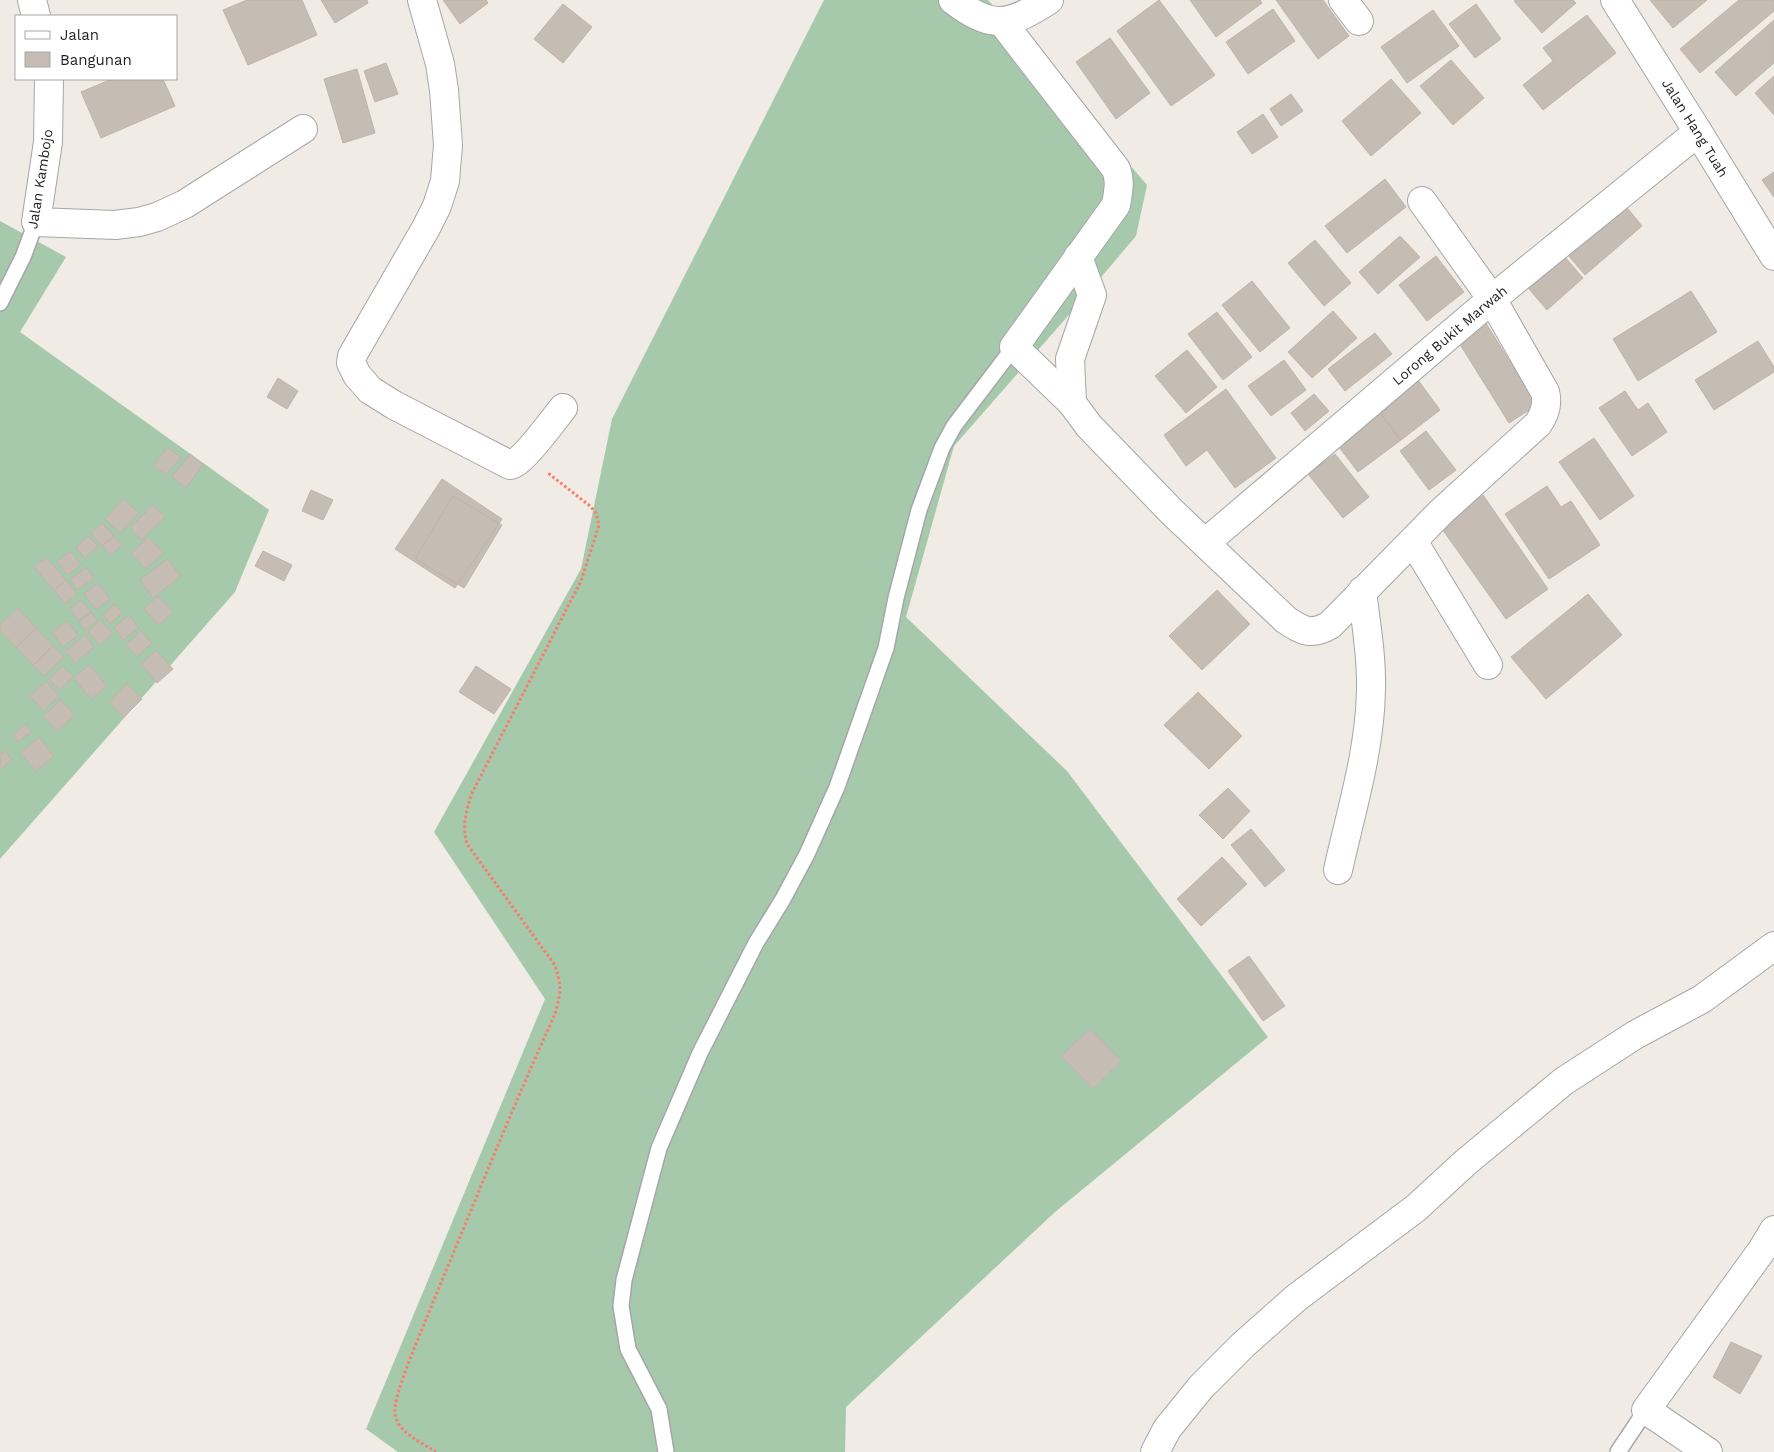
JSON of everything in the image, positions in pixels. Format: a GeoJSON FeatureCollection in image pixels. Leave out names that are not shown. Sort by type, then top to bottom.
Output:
{"type":"FeatureCollection","features":[{"type":"Feature","properties":{"kind":"street"},"geometry":{"type":"LineString","coordinates":[[32,0],[36,15]]}},
{"type":"Feature","properties":{"kind":"street"},"geometry":{"type":"LineString","coordinates":[[422,0],[440,64],[444,90],[448,145],[445,182],[437,206],[426,228],[352,356],[351,363],[357,375],[370,390],[394,405],[510,465],[514,465],[524,456],[563,408]]}},
{"type":"Feature","properties":{"kind":"street"},"geometry":{"type":"LineString","coordinates":[[953,0],[974,14],[1002,22],[1030,12],[1049,0]]}},
{"type":"Feature","properties":{"kind":"street","name":"Jalan Hang Tuah"},"geometry":{"type":"LineString","coordinates":[[1615,0],[1774,256]]}},
{"type":"Feature","properties":{"kind":"street"},"geometry":{"type":"LineString","coordinates":[[1002,22],[1116,169],[1119,177],[1116,205],[1014,347],[1072,403],[1089,426],[1171,512],[1286,620],[1309,631],[1316,632],[1330,625],[1442,510],[1538,424],[1544,412],[1546,403],[1545,392],[1492,298],[1422,201]]}},
{"type":"Feature","properties":{"kind":"street","name":"Jalan Kambojo"},"geometry":{"type":"LineString","coordinates":[[36,222],[48,142],[48,80]]}},
{"type":"Feature","properties":{"kind":"street"},"geometry":{"type":"LineString","coordinates":[[36,222],[115,225],[139,222],[157,217],[185,204],[303,129]]}},
{"type":"Feature","properties":{"kind":"street","name":"Lorong Bukit Marwah"},"geometry":{"type":"LineString","coordinates":[[1205,543],[1492,298],[1698,132]]}},
{"type":"Feature","properties":{"kind":"street"},"geometry":{"type":"LineString","coordinates":[[1072,403],[1070,359],[1092,295],[1078,257]]}},
{"type":"Feature","properties":{"kind":"street"},"geometry":{"type":"LineString","coordinates":[[1413,541],[1488,665]]}},
{"type":"Feature","properties":{"kind":"street"},"geometry":{"type":"LineString","coordinates":[[1338,870],[1369,722],[1370,662],[1362,591]]}},
{"type":"Feature","properties":{"kind":"street"},"geometry":{"type":"LineString","coordinates":[[1155,1452],[1167,1430],[1201,1387],[1243,1345],[1296,1298],[1416,1208],[1466,1162],[1564,1081],[1635,1035],[1702,999],[1774,946]]}},
{"type":"Feature","properties":{"kind":"street"},"geometry":{"type":"LineString","coordinates":[[1708,1452],[1646,1410],[1762,1250],[1774,1230]]}},
{"type":"Feature","properties":{"kind":"lane","name":"Jalan Kambojo"},"geometry":{"type":"LineString","coordinates":[[0,303],[23,256],[36,222]]}},
{"type":"Feature","properties":{"kind":"lane"},"geometry":{"type":"LineString","coordinates":[[666,1452],[659,1409],[628,1349],[620,1306],[624,1280],[659,1148],[700,1053],[756,943],[783,899],[807,854],[836,787],[886,648],[896,598],[919,510],[942,448],[954,426],[1014,347]]}},
{"type":"Feature","properties":{"kind":"lane"},"geometry":{"type":"LineString","coordinates":[[1618,1452],[1646,1410]]}},
{"type":"Feature","properties":{"kind":"path"},"geometry":{"type":"LineString","coordinates":[[436,1452],[408,1433],[397,1422],[395,1411],[398,1396],[442,1281],[555,1014],[561,988],[560,978],[554,964],[466,844],[463,822],[472,793],[581,581],[599,525],[596,513],[584,500],[524,456]]}},
{"type":"Feature","properties":{"kind":"green space"},"geometry":{"type":"Polygon","coordinates":[[[824,0],[988,0],[1147,185],[1136,236],[954,446],[906,617],[1067,771],[1268,1037],[1055,1212],[846,1407],[845,1452],[398,1452],[366,1429],[545,999],[434,832],[581,569],[612,419],[824,0]]]}},
{"type":"Feature","properties":{"kind":"green space"},"geometry":{"type":"Polygon","coordinates":[[[0,221],[66,257],[20,332],[269,510],[235,592],[0,859],[0,221]]]}},
{"type":"Feature","properties":{"kind":"building"},"geometry":{"type":"Polygon","coordinates":[[[247,0],[302,0],[317,35],[248,65],[223,10],[247,0]]]}},
{"type":"Feature","properties":{"kind":"building"},"geometry":{"type":"Polygon","coordinates":[[[321,0],[367,0],[368,3],[335,23],[321,0]]]}},
{"type":"Feature","properties":{"kind":"building"},"geometry":{"type":"Polygon","coordinates":[[[443,0],[486,0],[488,3],[460,24],[443,0]]]}},
{"type":"Feature","properties":{"kind":"building"},"geometry":{"type":"Polygon","coordinates":[[[1159,0],[1215,75],[1171,106],[1117,31],[1159,0]]]}},
{"type":"Feature","properties":{"kind":"building"},"geometry":{"type":"Polygon","coordinates":[[[1190,0],[1260,0],[1262,3],[1216,37],[1190,0]]]}},
{"type":"Feature","properties":{"kind":"building"},"geometry":{"type":"Polygon","coordinates":[[[1276,0],[1323,0],[1349,36],[1318,59],[1276,0]]]}},
{"type":"Feature","properties":{"kind":"building"},"geometry":{"type":"Polygon","coordinates":[[[1573,0],[1576,3],[1542,33],[1514,1],[1573,0]]]}},
{"type":"Feature","properties":{"kind":"building"},"geometry":{"type":"Polygon","coordinates":[[[1650,0],[1707,0],[1673,28],[1650,0]]]}},
{"type":"Feature","properties":{"kind":"building"},"geometry":{"type":"Polygon","coordinates":[[[1739,0],[1774,0],[1774,11],[1700,73],[1680,49],[1739,0]]]}},
{"type":"Feature","properties":{"kind":"building"},"geometry":{"type":"Polygon","coordinates":[[[563,4],[592,27],[563,63],[534,39],[563,4]]]}},
{"type":"Feature","properties":{"kind":"building"},"geometry":{"type":"Polygon","coordinates":[[[1476,4],[1501,39],[1475,58],[1449,24],[1476,4]]]}},
{"type":"Feature","properties":{"kind":"building"},"geometry":{"type":"Polygon","coordinates":[[[1273,9],[1295,41],[1248,74],[1226,42],[1273,9]]]}},
{"type":"Feature","properties":{"kind":"building"},"geometry":{"type":"Polygon","coordinates":[[[1433,10],[1459,46],[1407,83],[1381,47],[1433,10]]]}},
{"type":"Feature","properties":{"kind":"building"},"geometry":{"type":"Polygon","coordinates":[[[1587,15],[1616,53],[1543,110],[1523,85],[1553,61],[1543,48],[1587,15]]]}},
{"type":"Feature","properties":{"kind":"building"},"geometry":{"type":"Polygon","coordinates":[[[1774,20],[1774,63],[1736,96],[1715,72],[1774,20]]]}},
{"type":"Feature","properties":{"kind":"building"},"geometry":{"type":"Polygon","coordinates":[[[1110,38],[1150,93],[1116,119],[1076,62],[1110,38]]]}},
{"type":"Feature","properties":{"kind":"building"},"geometry":{"type":"Polygon","coordinates":[[[1451,60],[1484,98],[1453,125],[1420,86],[1451,60]]]}},
{"type":"Feature","properties":{"kind":"building"},"geometry":{"type":"Polygon","coordinates":[[[386,63],[398,94],[375,102],[364,71],[386,63]]]}},
{"type":"Feature","properties":{"kind":"building"},"geometry":{"type":"Polygon","coordinates":[[[357,69],[375,133],[343,143],[324,79],[357,69]]]}},
{"type":"Feature","properties":{"kind":"building"},"geometry":{"type":"Polygon","coordinates":[[[1774,76],[1774,115],[1755,93],[1774,76]]]}},
{"type":"Feature","properties":{"kind":"building"},"geometry":{"type":"Polygon","coordinates":[[[1391,79],[1421,113],[1371,156],[1342,121],[1391,79]]]}},
{"type":"Feature","properties":{"kind":"building"},"geometry":{"type":"Polygon","coordinates":[[[110,80],[163,80],[175,106],[101,138],[81,92],[110,80]]]}},
{"type":"Feature","properties":{"kind":"building"},"geometry":{"type":"Polygon","coordinates":[[[1291,94],[1303,111],[1281,126],[1270,109],[1291,94]]]}},
{"type":"Feature","properties":{"kind":"building"},"geometry":{"type":"Polygon","coordinates":[[[1263,114],[1278,137],[1252,154],[1237,132],[1263,114]]]}},
{"type":"Feature","properties":{"kind":"building"},"geometry":{"type":"Polygon","coordinates":[[[1774,172],[1774,197],[1762,180],[1774,172]]]}},
{"type":"Feature","properties":{"kind":"building"},"geometry":{"type":"Polygon","coordinates":[[[1385,179],[1406,207],[1347,253],[1325,226],[1385,179]]]}},
{"type":"Feature","properties":{"kind":"building"},"geometry":{"type":"Polygon","coordinates":[[[1620,199],[1642,226],[1585,275],[1562,248],[1620,199]]]}},
{"type":"Feature","properties":{"kind":"building"},"geometry":{"type":"Polygon","coordinates":[[[1400,236],[1420,257],[1378,294],[1359,272],[1400,236]]]}},
{"type":"Feature","properties":{"kind":"building"},"geometry":{"type":"Polygon","coordinates":[[[1315,240],[1351,283],[1324,306],[1288,263],[1315,240]]]}},
{"type":"Feature","properties":{"kind":"building"},"geometry":{"type":"Polygon","coordinates":[[[1558,249],[1583,278],[1547,310],[1522,281],[1558,249]]]}},
{"type":"Feature","properties":{"kind":"building"},"geometry":{"type":"Polygon","coordinates":[[[1436,256],[1464,292],[1427,321],[1399,285],[1436,256]]]}},
{"type":"Feature","properties":{"kind":"building"},"geometry":{"type":"Polygon","coordinates":[[[1252,281],[1290,328],[1260,352],[1222,305],[1252,281]]]}},
{"type":"Feature","properties":{"kind":"building"},"geometry":{"type":"Polygon","coordinates":[[[1691,291],[1717,332],[1638,381],[1613,339],[1691,291]]]}},
{"type":"Feature","properties":{"kind":"building"},"geometry":{"type":"Polygon","coordinates":[[[1333,311],[1357,338],[1312,378],[1288,352],[1333,311]]]}},
{"type":"Feature","properties":{"kind":"building"},"geometry":{"type":"Polygon","coordinates":[[[1217,312],[1252,357],[1223,380],[1188,334],[1217,312]]]}},
{"type":"Feature","properties":{"kind":"building"},"geometry":{"type":"Polygon","coordinates":[[[1484,320],[1537,405],[1509,423],[1456,338],[1484,320]]]}},
{"type":"Feature","properties":{"kind":"building"},"geometry":{"type":"Polygon","coordinates":[[[1375,333],[1392,354],[1345,391],[1328,369],[1375,333]]]}},
{"type":"Feature","properties":{"kind":"building"},"geometry":{"type":"Polygon","coordinates":[[[1758,341],[1774,367],[1774,372],[1714,410],[1695,380],[1758,341]]]}},
{"type":"Feature","properties":{"kind":"building"},"geometry":{"type":"Polygon","coordinates":[[[1187,350],[1217,387],[1186,413],[1155,376],[1187,350]]]}},
{"type":"Feature","properties":{"kind":"building"},"geometry":{"type":"Polygon","coordinates":[[[1284,360],[1306,390],[1271,416],[1248,386],[1284,360]]]}},
{"type":"Feature","properties":{"kind":"building"},"geometry":{"type":"Polygon","coordinates":[[[1415,376],[1440,410],[1401,440],[1375,406],[1415,376]]]}},
{"type":"Feature","properties":{"kind":"building"},"geometry":{"type":"Polygon","coordinates":[[[278,378],[298,391],[287,409],[267,397],[278,378]]]}},
{"type":"Feature","properties":{"kind":"building"},"geometry":{"type":"Polygon","coordinates":[[[1226,389],[1276,458],[1235,488],[1207,450],[1186,466],[1164,435],[1226,389]]]}},
{"type":"Feature","properties":{"kind":"building"},"geometry":{"type":"Polygon","coordinates":[[[1625,391],[1638,410],[1648,403],[1667,432],[1632,456],[1599,408],[1625,391]]]}},
{"type":"Feature","properties":{"kind":"building"},"geometry":{"type":"Polygon","coordinates":[[[1314,394],[1329,411],[1305,431],[1291,413],[1314,394]]]}},
{"type":"Feature","properties":{"kind":"building"},"geometry":{"type":"Polygon","coordinates":[[[1375,406],[1401,440],[1358,472],[1332,438],[1375,406]]]}},
{"type":"Feature","properties":{"kind":"building"},"geometry":{"type":"Polygon","coordinates":[[[1426,431],[1456,470],[1429,490],[1400,451],[1426,431]]]}},
{"type":"Feature","properties":{"kind":"building"},"geometry":{"type":"Polygon","coordinates":[[[1594,438],[1634,496],[1600,520],[1559,462],[1594,438]]]}},
{"type":"Feature","properties":{"kind":"building"},"geometry":{"type":"Polygon","coordinates":[[[167,447],[181,457],[166,475],[154,466],[167,447]]]}},
{"type":"Feature","properties":{"kind":"building"},"geometry":{"type":"Polygon","coordinates":[[[190,454],[203,465],[186,488],[172,477],[190,454]]]}},
{"type":"Feature","properties":{"kind":"building"},"geometry":{"type":"Polygon","coordinates":[[[1335,454],[1369,497],[1343,518],[1308,474],[1335,454]]]}},
{"type":"Feature","properties":{"kind":"building"},"geometry":{"type":"Polygon","coordinates":[[[442,479],[502,519],[455,588],[395,549],[442,479]]]}},
{"type":"Feature","properties":{"kind":"building"},"geometry":{"type":"Polygon","coordinates":[[[1547,486],[1561,507],[1571,501],[1600,545],[1549,579],[1505,514],[1547,486]]]}},
{"type":"Feature","properties":{"kind":"building"},"geometry":{"type":"Polygon","coordinates":[[[311,490],[333,500],[323,520],[302,511],[311,490]]]}},
{"type":"Feature","properties":{"kind":"building"},"geometry":{"type":"Polygon","coordinates":[[[1483,495],[1548,589],[1506,619],[1440,526],[1483,495]]]}},
{"type":"Feature","properties":{"kind":"building"},"geometry":{"type":"Polygon","coordinates":[[[453,496],[502,525],[464,588],[415,559],[453,496]]]}},
{"type":"Feature","properties":{"kind":"building"},"geometry":{"type":"Polygon","coordinates":[[[123,499],[139,513],[120,533],[105,519],[123,499]]]}},
{"type":"Feature","properties":{"kind":"building"},"geometry":{"type":"Polygon","coordinates":[[[153,505],[165,517],[141,540],[130,528],[153,505]]]}},
{"type":"Feature","properties":{"kind":"building"},"geometry":{"type":"Polygon","coordinates":[[[102,523],[114,536],[102,546],[91,533],[102,523]]]}},
{"type":"Feature","properties":{"kind":"building"},"geometry":{"type":"Polygon","coordinates":[[[88,536],[98,546],[85,558],[76,547],[88,536]]]}},
{"type":"Feature","properties":{"kind":"building"},"geometry":{"type":"Polygon","coordinates":[[[114,536],[122,545],[111,555],[102,546],[114,536]]]}},
{"type":"Feature","properties":{"kind":"building"},"geometry":{"type":"Polygon","coordinates":[[[149,537],[163,553],[146,569],[131,553],[149,537]]]}},
{"type":"Feature","properties":{"kind":"building"},"geometry":{"type":"Polygon","coordinates":[[[70,551],[81,564],[68,575],[57,562],[70,551]]]}},
{"type":"Feature","properties":{"kind":"building"},"geometry":{"type":"Polygon","coordinates":[[[263,551],[292,565],[284,581],[255,566],[263,551]]]}},
{"type":"Feature","properties":{"kind":"building"},"geometry":{"type":"Polygon","coordinates":[[[46,557],[66,580],[54,590],[34,567],[46,557]]]}},
{"type":"Feature","properties":{"kind":"building"},"geometry":{"type":"Polygon","coordinates":[[[167,559],[181,576],[153,598],[140,580],[167,559]]]}},
{"type":"Feature","properties":{"kind":"building"},"geometry":{"type":"Polygon","coordinates":[[[86,567],[94,578],[78,590],[70,580],[86,567]]]}},
{"type":"Feature","properties":{"kind":"building"},"geometry":{"type":"Polygon","coordinates":[[[66,580],[77,594],[65,604],[54,590],[66,580]]]}},
{"type":"Feature","properties":{"kind":"building"},"geometry":{"type":"Polygon","coordinates":[[[98,583],[110,599],[96,610],[84,594],[98,583]]]}},
{"type":"Feature","properties":{"kind":"building"},"geometry":{"type":"Polygon","coordinates":[[[1217,590],[1250,624],[1202,670],[1169,636],[1217,590]]]}},
{"type":"Feature","properties":{"kind":"building"},"geometry":{"type":"Polygon","coordinates":[[[1588,594],[1622,635],[1546,699],[1511,657],[1588,594]]]}},
{"type":"Feature","properties":{"kind":"building"},"geometry":{"type":"Polygon","coordinates":[[[158,596],[173,612],[159,625],[144,609],[158,596]]]}},
{"type":"Feature","properties":{"kind":"building"},"geometry":{"type":"Polygon","coordinates":[[[81,600],[91,612],[79,621],[69,609],[81,600]]]}},
{"type":"Feature","properties":{"kind":"building"},"geometry":{"type":"Polygon","coordinates":[[[115,604],[122,613],[110,624],[103,615],[115,604]]]}},
{"type":"Feature","properties":{"kind":"building"},"geometry":{"type":"Polygon","coordinates":[[[18,608],[36,628],[16,647],[0,630],[0,625],[18,608]]]}},
{"type":"Feature","properties":{"kind":"building"},"geometry":{"type":"Polygon","coordinates":[[[91,612],[97,620],[85,630],[79,622],[91,612]]]}},
{"type":"Feature","properties":{"kind":"building"},"geometry":{"type":"Polygon","coordinates":[[[129,615],[139,628],[123,640],[114,627],[129,615]]]}},
{"type":"Feature","properties":{"kind":"building"},"geometry":{"type":"Polygon","coordinates":[[[101,620],[113,634],[100,645],[88,632],[101,620]]]}},
{"type":"Feature","properties":{"kind":"building"},"geometry":{"type":"Polygon","coordinates":[[[67,621],[78,635],[63,647],[52,632],[67,621]]]}},
{"type":"Feature","properties":{"kind":"building"},"geometry":{"type":"Polygon","coordinates":[[[36,628],[53,646],[33,665],[16,647],[36,628]]]}},
{"type":"Feature","properties":{"kind":"building"},"geometry":{"type":"Polygon","coordinates":[[[141,631],[152,643],[137,657],[126,645],[141,631]]]}},
{"type":"Feature","properties":{"kind":"building"},"geometry":{"type":"Polygon","coordinates":[[[85,635],[94,647],[75,663],[65,651],[85,635]]]}},
{"type":"Feature","properties":{"kind":"building"},"geometry":{"type":"Polygon","coordinates":[[[53,646],[64,657],[44,676],[33,665],[53,646]]]}},
{"type":"Feature","properties":{"kind":"building"},"geometry":{"type":"Polygon","coordinates":[[[156,650],[173,669],[157,683],[141,664],[156,650]]]}},
{"type":"Feature","properties":{"kind":"building"},"geometry":{"type":"Polygon","coordinates":[[[89,665],[107,686],[91,699],[74,678],[89,665]]]}},
{"type":"Feature","properties":{"kind":"building"},"geometry":{"type":"Polygon","coordinates":[[[63,666],[73,677],[59,690],[49,679],[63,666]]]}},
{"type":"Feature","properties":{"kind":"building"},"geometry":{"type":"Polygon","coordinates":[[[476,666],[511,689],[494,714],[459,692],[476,666]]]}},
{"type":"Feature","properties":{"kind":"building"},"geometry":{"type":"Polygon","coordinates":[[[46,681],[59,696],[43,711],[30,696],[46,681]]]}},
{"type":"Feature","properties":{"kind":"building"},"geometry":{"type":"Polygon","coordinates":[[[127,684],[142,699],[124,717],[109,702],[127,684]]]}},
{"type":"Feature","properties":{"kind":"building"},"geometry":{"type":"Polygon","coordinates":[[[1198,692],[1242,736],[1209,769],[1164,725],[1198,692]]]}},
{"type":"Feature","properties":{"kind":"building"},"geometry":{"type":"Polygon","coordinates":[[[61,700],[75,715],[57,731],[43,716],[61,700]]]}},
{"type":"Feature","properties":{"kind":"building"},"geometry":{"type":"Polygon","coordinates":[[[26,724],[31,732],[18,742],[13,734],[26,724]]]}},
{"type":"Feature","properties":{"kind":"building"},"geometry":{"type":"Polygon","coordinates":[[[39,737],[54,756],[36,771],[20,753],[39,737]]]}},
{"type":"Feature","properties":{"kind":"building"},"geometry":{"type":"Polygon","coordinates":[[[5,751],[12,760],[0,770],[0,755],[5,751]]]}},
{"type":"Feature","properties":{"kind":"building"},"geometry":{"type":"Polygon","coordinates":[[[1228,788],[1250,811],[1223,839],[1199,815],[1228,788]]]}},
{"type":"Feature","properties":{"kind":"building"},"geometry":{"type":"Polygon","coordinates":[[[1251,829],[1285,870],[1265,887],[1231,845],[1251,829]]]}},
{"type":"Feature","properties":{"kind":"building"},"geometry":{"type":"Polygon","coordinates":[[[1222,857],[1247,884],[1201,926],[1177,899],[1222,857]]]}},
{"type":"Feature","properties":{"kind":"building"},"geometry":{"type":"Polygon","coordinates":[[[1249,956],[1285,1006],[1263,1021],[1228,971],[1249,956]]]}},
{"type":"Feature","properties":{"kind":"building"},"geometry":{"type":"Polygon","coordinates":[[[1090,1029],[1121,1061],[1093,1089],[1061,1056],[1090,1029]]]}},
{"type":"Feature","properties":{"kind":"building"},"geometry":{"type":"Polygon","coordinates":[[[1731,1342],[1762,1356],[1740,1394],[1713,1377],[1731,1342]]]}}]}
